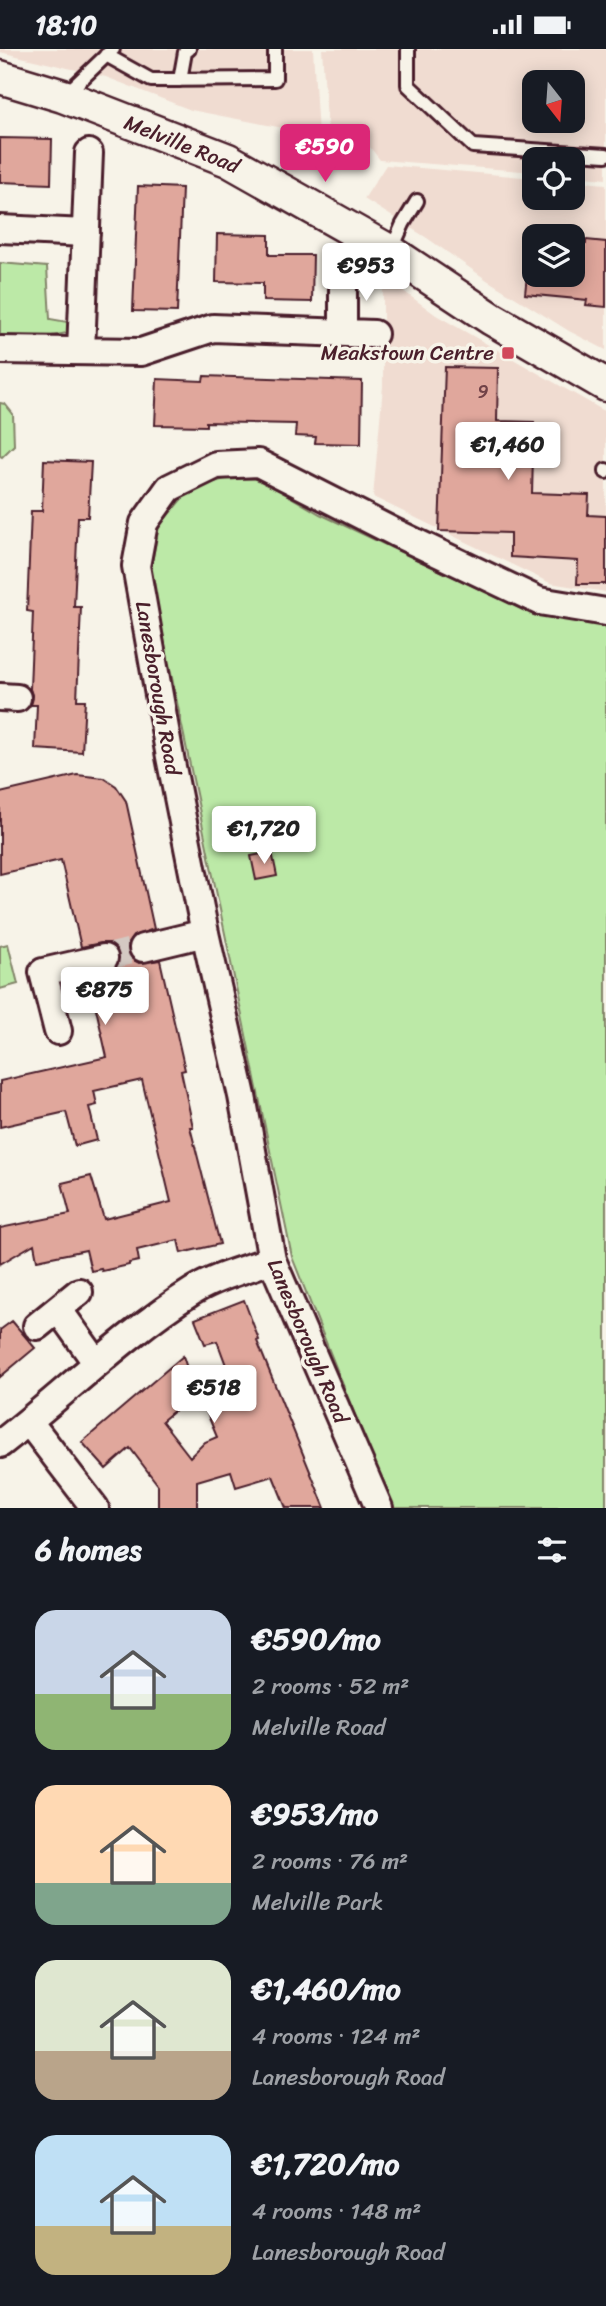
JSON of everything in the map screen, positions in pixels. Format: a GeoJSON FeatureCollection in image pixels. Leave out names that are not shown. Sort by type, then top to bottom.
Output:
{"type":"FeatureCollection","features":[{"type":"Feature","properties":{"kind":"street","name":"Melville Road"},"geometry":{"type":"LineString","coordinates":[[0,77],[64,96],[228,160],[391,252],[492,319],[606,384]]}},
{"type":"Feature","properties":{"kind":"street"},"geometry":{"type":"LineString","coordinates":[[81,351],[89,153]]}},
{"type":"Feature","properties":{"kind":"street"},"geometry":{"type":"LineString","coordinates":[[0,229],[86,233]]}},
{"type":"Feature","properties":{"kind":"street"},"geometry":{"type":"LineString","coordinates":[[343,274],[343,332]]}},
{"type":"Feature","properties":{"kind":"street"},"geometry":{"type":"LineString","coordinates":[[0,349],[141,352],[213,328],[374,334]]}},
{"type":"Feature","properties":{"kind":"street","name":"Lanesborough Road"},"geometry":{"type":"LineString","coordinates":[[379,1508],[272,1260],[242,1096],[205,933],[170,758],[136,566],[144,523],[169,488],[216,465],[258,463],[539,601],[606,612]]}},
{"type":"Feature","properties":{"kind":"street"},"geometry":{"type":"LineString","coordinates":[[144,948],[205,933]]}},
{"type":"Feature","properties":{"kind":"street"},"geometry":{"type":"LineString","coordinates":[[58,1031],[43,972],[104,958]]}},
{"type":"Feature","properties":{"kind":"street"},"geometry":{"type":"LineString","coordinates":[[0,1444],[29,1422],[96,1362],[195,1290],[272,1260]]}},
{"type":"Feature","properties":{"kind":"street"},"geometry":{"type":"LineString","coordinates":[[37,1326],[79,1292]]}},
{"type":"Feature","properties":{"kind":"street"},"geometry":{"type":"LineString","coordinates":[[58,1309],[96,1362]]}},
{"type":"Feature","properties":{"kind":"street"},"geometry":{"type":"LineString","coordinates":[[29,1422],[104,1504]]}},
{"type":"Feature","properties":{"kind":"lane"},"geometry":{"type":"LineString","coordinates":[[180,80],[185,52],[189,49]]}},
{"type":"Feature","properties":{"kind":"lane"},"geometry":{"type":"LineString","coordinates":[[64,96],[110,52],[152,80],[275,79],[275,49]]}},
{"type":"Feature","properties":{"kind":"lane"},"geometry":{"type":"LineString","coordinates":[[408,49],[408,85],[473,146],[606,155]]}},
{"type":"Feature","properties":{"kind":"lane"},"geometry":{"type":"LineString","coordinates":[[391,252],[417,201]]}},
{"type":"Feature","properties":{"kind":"shaded area"},"geometry":{"type":"Polygon","coordinates":[[[0,49],[313,49],[318,135],[191,110],[106,77],[0,52],[0,49]]]}},
{"type":"Feature","properties":{"kind":"shaded area"},"geometry":{"type":"Polygon","coordinates":[[[322,49],[606,49],[606,179],[585,177],[585,147],[522,147],[522,171],[380,160],[362,137],[328,135],[322,49]]]}},
{"type":"Feature","properties":{"kind":"shaded area"},"geometry":{"type":"Polygon","coordinates":[[[386,165],[522,177],[522,210],[585,210],[585,182],[606,184],[606,350],[569,331],[487,280],[364,199],[386,165]]]}},
{"type":"Feature","properties":{"kind":"shaded area"},"geometry":{"type":"Polygon","coordinates":[[[383,276],[436,315],[606,412],[606,592],[550,583],[373,497],[383,386],[383,276]]]}},
{"type":"Feature","properties":{"kind":"green space"},"geometry":{"type":"Polygon","coordinates":[[[0,263],[47,267],[50,319],[73,323],[72,332],[36,339],[0,337],[0,263]]]}},
{"type":"Feature","properties":{"kind":"green space"},"geometry":{"type":"Polygon","coordinates":[[[0,403],[5,404],[13,414],[14,445],[2,457],[0,456],[0,403]]]}},
{"type":"Feature","properties":{"kind":"green space"},"geometry":{"type":"Polygon","coordinates":[[[228,478],[260,479],[320,514],[526,611],[606,626],[606,1508],[392,1508],[292,1257],[150,572],[159,526],[190,489],[228,478]]]}},
{"type":"Feature","properties":{"kind":"green space"},"geometry":{"type":"Polygon","coordinates":[[[8,944],[18,984],[0,989],[0,946],[8,944]]]}},
{"type":"Feature","properties":{"kind":"building"},"geometry":{"type":"Polygon","coordinates":[[[0,138],[52,139],[51,184],[0,182],[0,138]]]}},
{"type":"Feature","properties":{"kind":"building"},"geometry":{"type":"Polygon","coordinates":[[[138,186],[182,188],[177,312],[133,311],[138,186]]]}},
{"type":"Feature","properties":{"kind":"building"},"geometry":{"type":"Polygon","coordinates":[[[217,234],[269,235],[269,255],[313,255],[312,302],[263,301],[263,283],[216,282],[217,234]]]}},
{"type":"Feature","properties":{"kind":"building"},"geometry":{"type":"Polygon","coordinates":[[[586,240],[606,242],[606,307],[586,305],[587,300],[525,294],[526,287],[585,287],[586,240]]]}},
{"type":"Feature","properties":{"kind":"building"},"geometry":{"type":"Polygon","coordinates":[[[445,367],[498,368],[497,421],[534,422],[532,493],[589,495],[588,515],[606,516],[606,584],[577,584],[578,561],[510,557],[510,533],[439,531],[445,367]]]}},
{"type":"Feature","properties":{"kind":"building"},"geometry":{"type":"Polygon","coordinates":[[[204,376],[362,381],[361,444],[315,443],[316,437],[295,436],[296,424],[206,422],[206,426],[155,425],[157,379],[203,381],[204,376]]]}},
{"type":"Feature","properties":{"kind":"building"},"geometry":{"type":"Polygon","coordinates":[[[44,460],[91,462],[88,517],[78,517],[74,607],[81,607],[77,700],[85,700],[82,752],[35,749],[37,705],[31,705],[33,698],[30,689],[33,612],[27,611],[31,511],[42,511],[44,460]]]}},
{"type":"Feature","properties":{"kind":"building"},"geometry":{"type":"Polygon","coordinates":[[[77,775],[104,778],[116,786],[126,801],[154,929],[133,936],[128,943],[128,951],[132,959],[139,963],[160,960],[185,1070],[181,1071],[193,1127],[190,1127],[220,1244],[181,1253],[178,1240],[137,1250],[139,1261],[102,1271],[91,1271],[86,1250],[37,1260],[34,1244],[0,1264],[0,1228],[70,1214],[62,1183],[91,1176],[104,1219],[171,1202],[142,1080],[94,1091],[97,1105],[89,1107],[97,1140],[75,1146],[66,1112],[0,1127],[0,1081],[107,1057],[89,978],[115,969],[119,962],[116,948],[109,943],[81,947],[61,860],[0,874],[0,793],[77,775]]]}},
{"type":"Feature","properties":{"kind":"building"},"geometry":{"type":"Polygon","coordinates":[[[272,852],[277,876],[256,880],[251,856],[272,852]]]}},
{"type":"Feature","properties":{"kind":"building"},"geometry":{"type":"Polygon","coordinates":[[[244,1300],[259,1340],[257,1341],[325,1508],[286,1508],[273,1476],[236,1487],[231,1471],[197,1481],[197,1508],[158,1508],[158,1485],[130,1448],[106,1469],[82,1442],[183,1356],[195,1393],[162,1421],[190,1457],[205,1442],[217,1437],[199,1394],[233,1384],[217,1341],[205,1344],[195,1319],[244,1300]]]}},
{"type":"Feature","properties":{"kind":"building"},"geometry":{"type":"Polygon","coordinates":[[[12,1321],[35,1348],[0,1377],[0,1330],[12,1321]]]}},
{"type":"Feature","properties":{"kind":"tunnel"},"geometry":{"type":"LineString","coordinates":[[104,958],[143,948]]}},
{"type":"Feature","properties":{"kind":"place","name":"Meakstown Centre"},"geometry":{"type":"Point","coordinates":[508,353]}}]}
